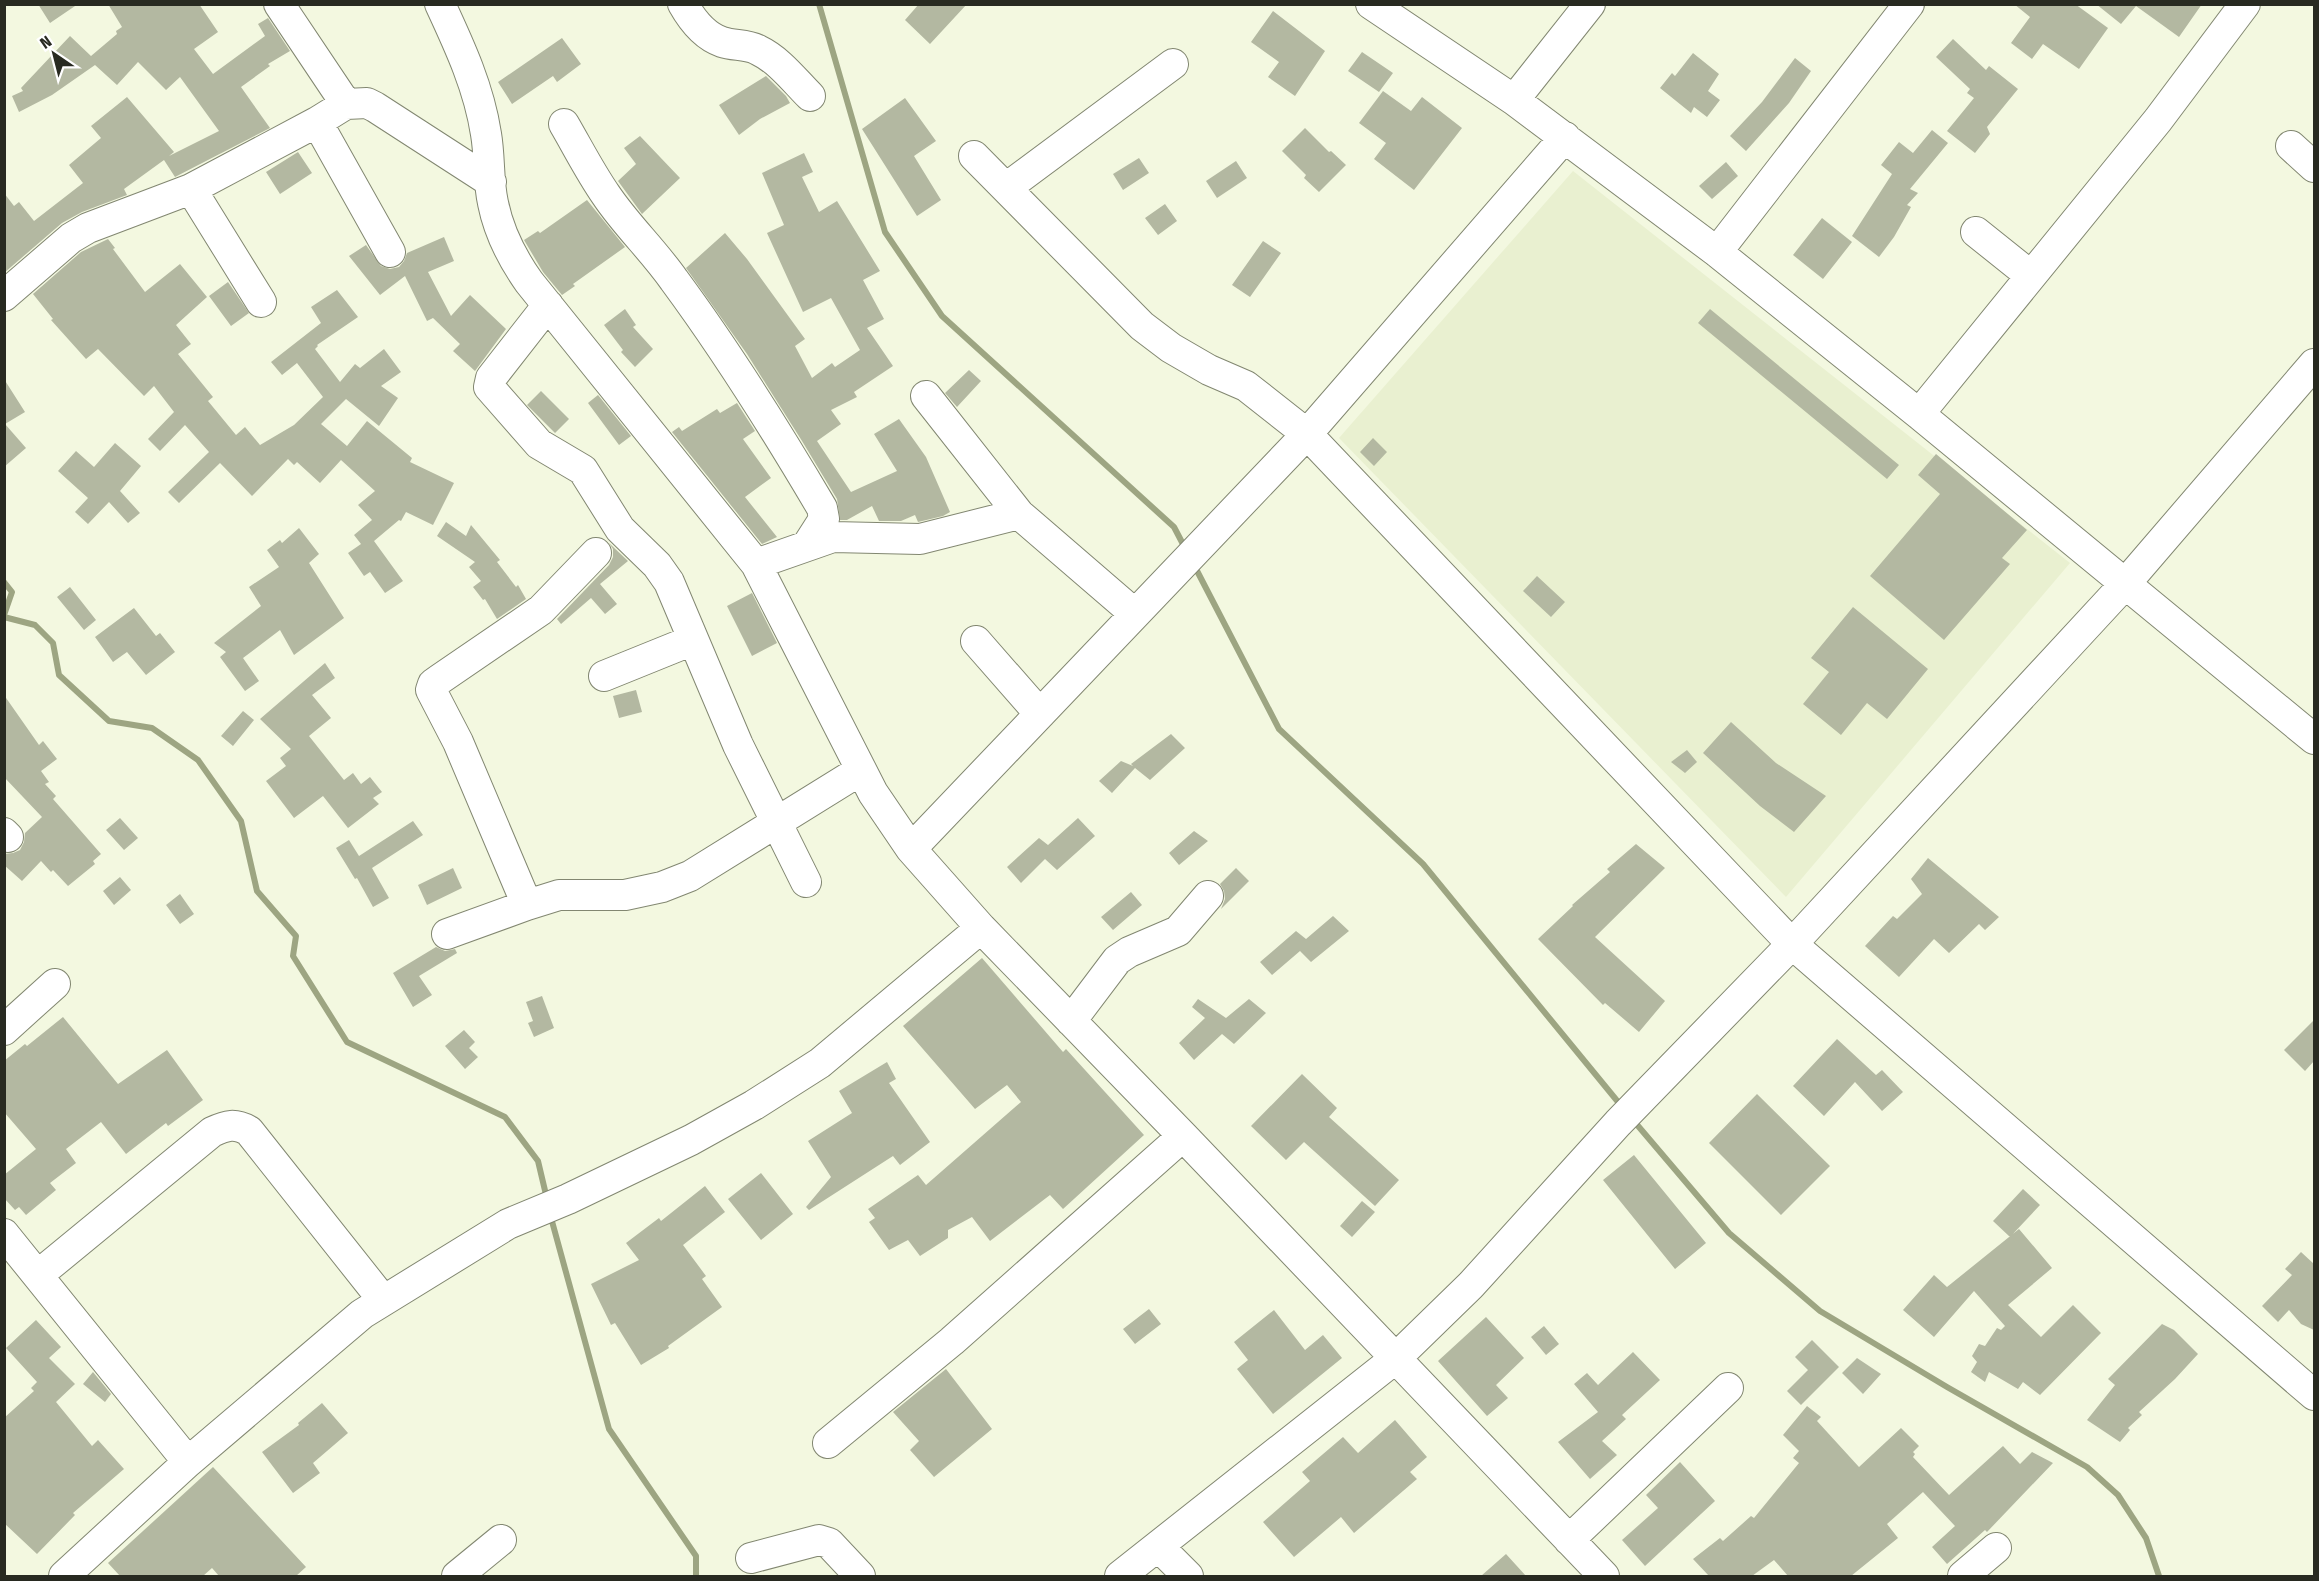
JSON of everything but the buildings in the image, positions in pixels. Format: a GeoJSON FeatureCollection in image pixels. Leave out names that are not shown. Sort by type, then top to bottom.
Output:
{"type":"FeatureCollection","features":[{"type":"Feature","properties":{"kind":"street"},"geometry":{"type":"LineString","coordinates":[[279,4],[346,104]]}},
{"type":"Feature","properties":{"kind":"street"},"geometry":{"type":"LineString","coordinates":[[440,4],[476,86],[486,135],[493,203],[502,234],[514,260],[548,306],[756,564],[873,793],[911,849],[981,928],[1184,1136],[1604,1576]]}},
{"type":"Feature","properties":{"kind":"street"},"geometry":{"type":"LineString","coordinates":[[683,4],[693,22],[706,33],[720,42],[756,48],[772,58],[810,96]]}},
{"type":"Feature","properties":{"kind":"street"},"geometry":{"type":"LineString","coordinates":[[1371,4],[1514,100],[1717,252],[1919,414],[2314,739]]}},
{"type":"Feature","properties":{"kind":"street"},"geometry":{"type":"LineString","coordinates":[[1514,100],[1590,4]]}},
{"type":"Feature","properties":{"kind":"street"},"geometry":{"type":"LineString","coordinates":[[1717,252],[1909,4]]}},
{"type":"Feature","properties":{"kind":"street"},"geometry":{"type":"LineString","coordinates":[[1919,414],[2158,120],[2245,4]]}},
{"type":"Feature","properties":{"kind":"street"},"geometry":{"type":"LineString","coordinates":[[1006,188],[1173,64]]}},
{"type":"Feature","properties":{"kind":"street"},"geometry":{"type":"LineString","coordinates":[[4,296],[71,238],[88,228],[191,189],[317,123],[346,104],[367,103],[375,106],[491,182]]}},
{"type":"Feature","properties":{"kind":"street"},"geometry":{"type":"LineString","coordinates":[[317,123],[390,252]]}},
{"type":"Feature","properties":{"kind":"street"},"geometry":{"type":"LineString","coordinates":[[564,124],[605,194],[673,278],[714,337],[781,439],[822,508],[824,519],[808,544]]}},
{"type":"Feature","properties":{"kind":"street"},"geometry":{"type":"LineString","coordinates":[[911,849],[1307,434],[1565,137]]}},
{"type":"Feature","properties":{"kind":"street"},"geometry":{"type":"LineString","coordinates":[[2291,146],[2314,166]]}},
{"type":"Feature","properties":{"kind":"street"},"geometry":{"type":"LineString","coordinates":[[974,156],[1142,326],[1170,348],[1209,370],[1246,386],[1307,434],[1792,944],[2314,1395]]}},
{"type":"Feature","properties":{"kind":"street"},"geometry":{"type":"LineString","coordinates":[[191,189],[261,302]]}},
{"type":"Feature","properties":{"kind":"street"},"geometry":{"type":"LineString","coordinates":[[1976,232],[2031,276]]}},
{"type":"Feature","properties":{"kind":"street"},"geometry":{"type":"LineString","coordinates":[[548,306],[491,378],[489,387],[539,444],[583,471],[620,529],[657,566],[669,582],[738,745],[806,882]]}},
{"type":"Feature","properties":{"kind":"street"},"geometry":{"type":"LineString","coordinates":[[1120,1576],[1396,1358],[1471,1285],[1618,1123],[1792,944],[2126,584],[2309,381]]}},
{"type":"Feature","properties":{"kind":"street"},"geometry":{"type":"LineString","coordinates":[[926,396],[1019,514],[1135,614]]}},
{"type":"Feature","properties":{"kind":"street"},"geometry":{"type":"LineString","coordinates":[[756,564],[833,537],[920,539],[1019,514]]}},
{"type":"Feature","properties":{"kind":"street"},"geometry":{"type":"LineString","coordinates":[[527,905],[458,742],[431,690],[433,684],[541,610],[596,553]]}},
{"type":"Feature","properties":{"kind":"street"},"geometry":{"type":"LineString","coordinates":[[604,676],[693,640]]}},
{"type":"Feature","properties":{"kind":"street"},"geometry":{"type":"LineString","coordinates":[[976,641],[1040,714]]}},
{"type":"Feature","properties":{"kind":"street"},"geometry":{"type":"LineString","coordinates":[[447,934],[527,905],[571,894],[625,895],[662,887],[690,876],[861,770]]}},
{"type":"Feature","properties":{"kind":"street"},"geometry":{"type":"LineString","coordinates":[[1071,1021],[1117,960],[1129,952],[1178,931],[1208,896]]}},
{"type":"Feature","properties":{"kind":"street"},"geometry":{"type":"LineString","coordinates":[[64,1576],[188,1462],[327,1342],[383,1300],[508,1224],[568,1199],[691,1140],[754,1105],[820,1063],[981,928]]}},
{"type":"Feature","properties":{"kind":"street"},"geometry":{"type":"LineString","coordinates":[[4,1030],[55,984]]}},
{"type":"Feature","properties":{"kind":"street"},"geometry":{"type":"LineString","coordinates":[[38,1275],[212,1132],[227,1125],[239,1125],[249,1131],[383,1300]]}},
{"type":"Feature","properties":{"kind":"street"},"geometry":{"type":"LineString","coordinates":[[828,1443],[952,1341],[1184,1136]]}},
{"type":"Feature","properties":{"kind":"street"},"geometry":{"type":"LineString","coordinates":[[4,1234],[188,1462]]}},
{"type":"Feature","properties":{"kind":"street"},"geometry":{"type":"LineString","coordinates":[[1569,1540],[1728,1388]]}},
{"type":"Feature","properties":{"kind":"street"},"geometry":{"type":"LineString","coordinates":[[457,1576],[501,1540]]}},
{"type":"Feature","properties":{"kind":"street"},"geometry":{"type":"LineString","coordinates":[[751,1558],[819,1540],[829,1543],[860,1576]]}},
{"type":"Feature","properties":{"kind":"street"},"geometry":{"type":"LineString","coordinates":[[1158,1546],[1188,1576]]}},
{"type":"Feature","properties":{"kind":"street"},"geometry":{"type":"LineString","coordinates":[[1963,1576],[1996,1548]]}},
{"type":"Feature","properties":{"kind":"shaded area"},"geometry":{"type":"Polygon","coordinates":[[[1573,171],[2070,563],[1786,897],[1339,438],[1573,171]]]}},
{"type":"Feature","properties":{"kind":"waterway"},"geometry":{"type":"LineString","coordinates":[[819,4],[885,232],[942,316],[1174,527],[1185,548]]}},
{"type":"Feature","properties":{"kind":"waterway"},"geometry":{"type":"LineString","coordinates":[[1194,565],[1279,729],[1423,864],[1623,1108]]}},
{"type":"Feature","properties":{"kind":"waterway"},"geometry":{"type":"LineString","coordinates":[[4,582],[12,592],[4,615]]}},
{"type":"Feature","properties":{"kind":"waterway"},"geometry":{"type":"LineString","coordinates":[[4,617],[35,625],[53,643],[59,675],[109,721],[152,728],[198,760],[241,821],[257,891],[296,936],[293,956],[347,1042],[505,1117],[538,1161],[547,1199]]}},
{"type":"Feature","properties":{"kind":"waterway"},"geometry":{"type":"LineString","coordinates":[[1633,1120],[1729,1233],[1820,1311],[2087,1467],[2118,1495],[2146,1538],[2159,1576]]}},
{"type":"Feature","properties":{"kind":"waterway"},"geometry":{"type":"LineString","coordinates":[[550,1214],[609,1429],[696,1556],[696,1576]]}}]}
